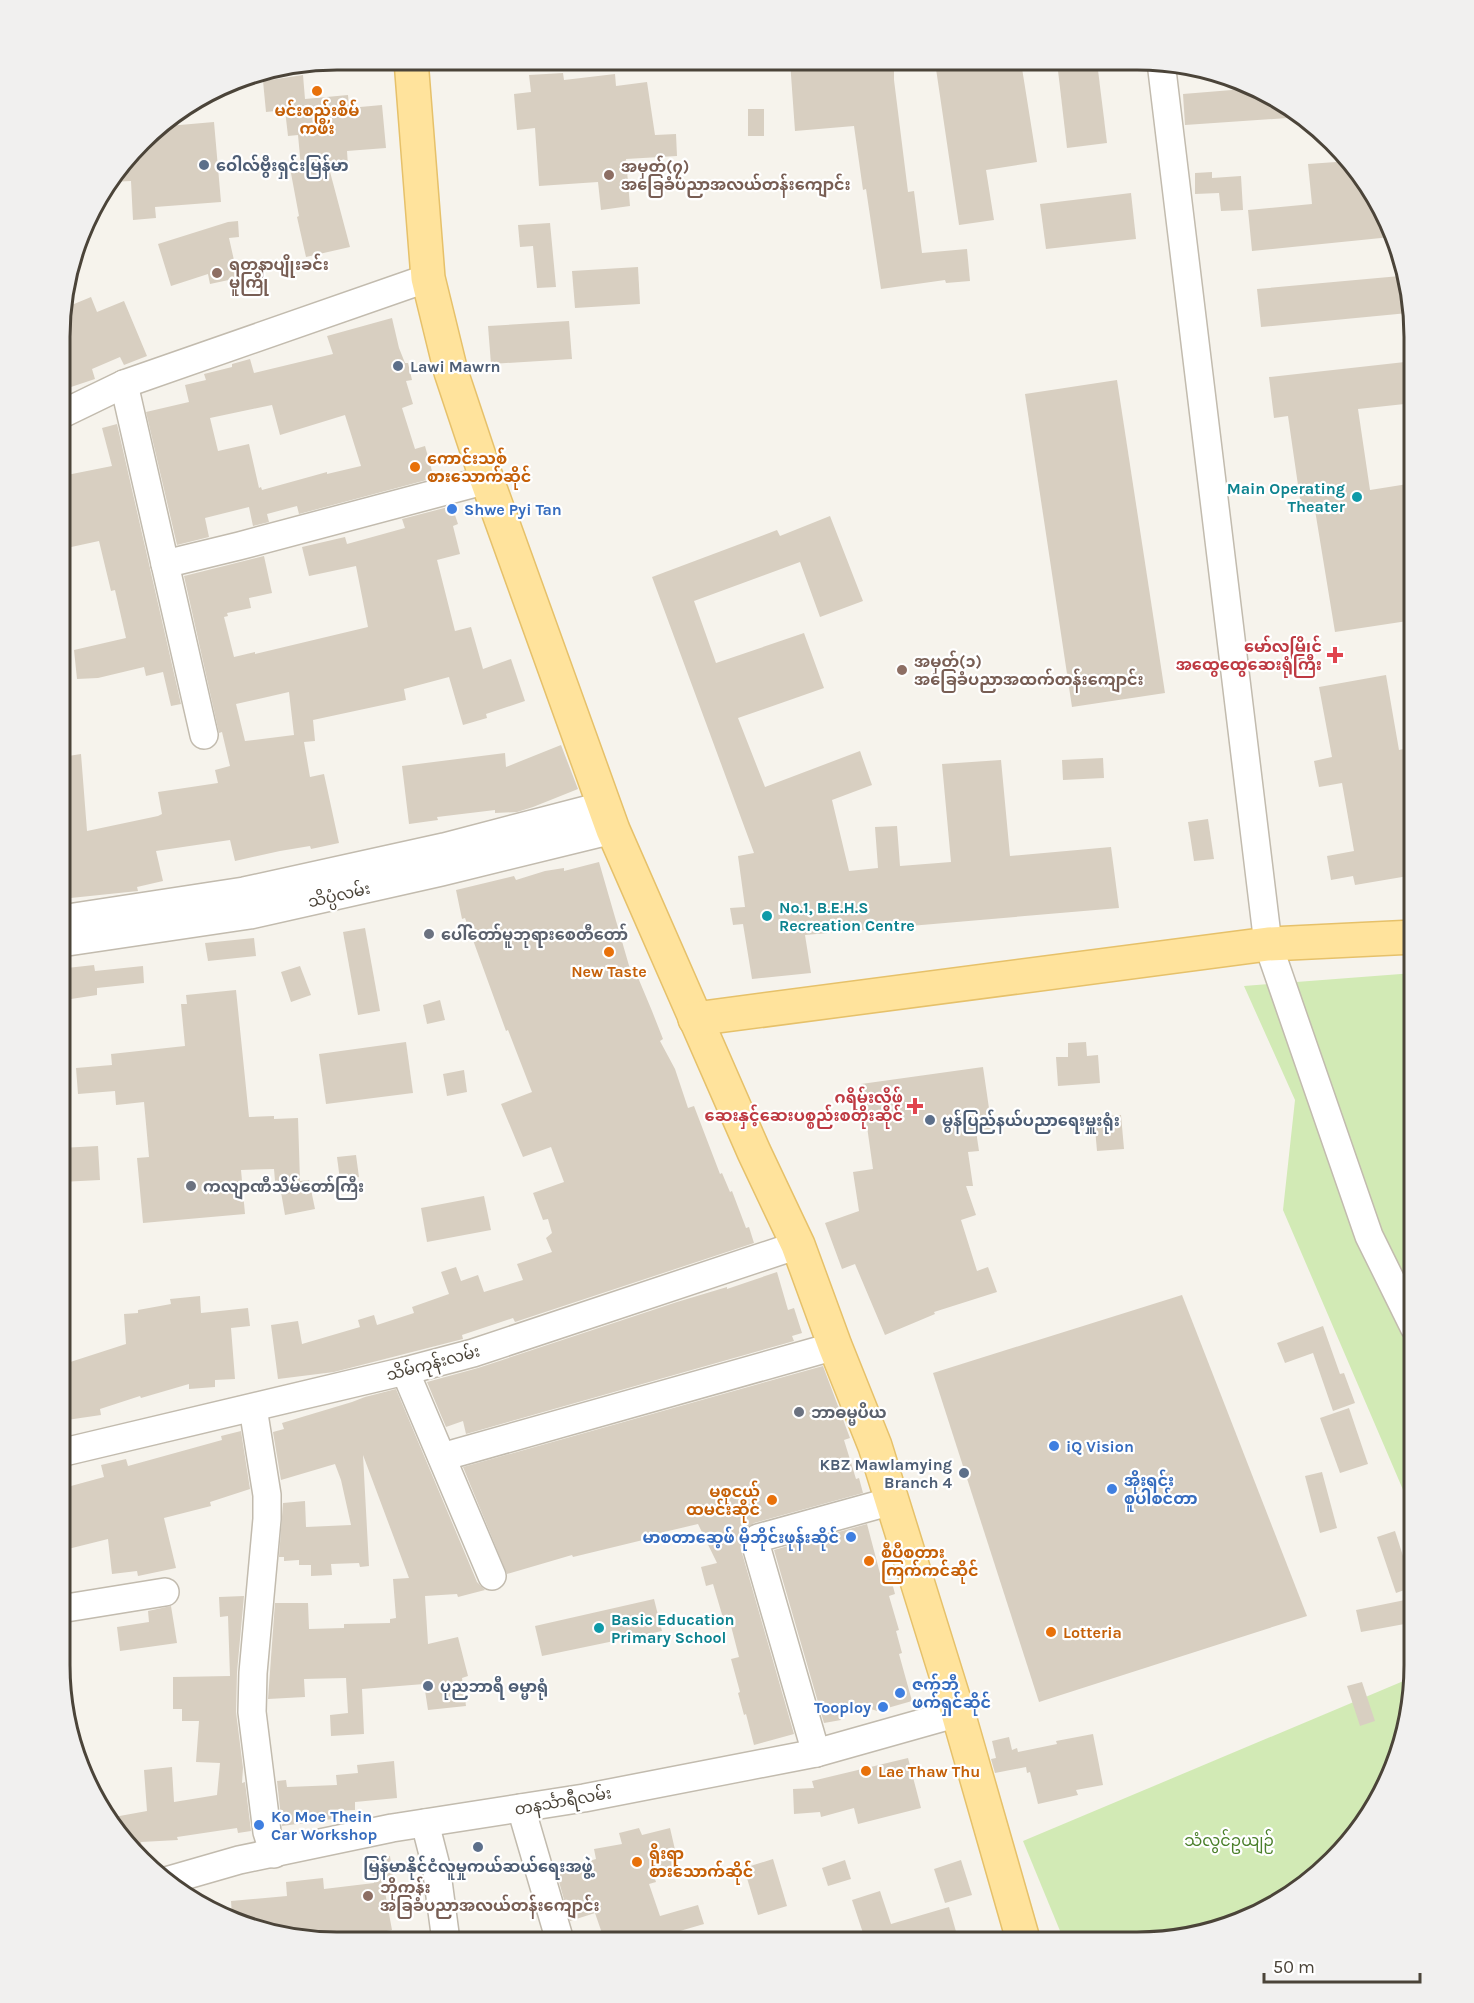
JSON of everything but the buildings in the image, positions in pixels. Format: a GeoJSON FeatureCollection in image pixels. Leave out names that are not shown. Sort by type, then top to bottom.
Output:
{"type":"FeatureCollection","features":[{"type":"Feature","properties":{"kind":"main road"},"geometry":{"type":"LineString","coordinates":[[412,70],[428,278],[451,372],[487,480],[609,818],[695,1019],[798,1245],[875,1446],[958,1713],[1021,1932]]}},
{"type":"Feature","properties":{"kind":"main road"},"geometry":{"type":"LineString","coordinates":[[695,1019],[1268,944],[1404,937]]}},
{"type":"Feature","properties":{"kind":"street"},"geometry":{"type":"LineString","coordinates":[[1162,72],[1268,944],[1369,1236],[1404,1307]]}},
{"type":"Feature","properties":{"kind":"street"},"geometry":{"type":"LineString","coordinates":[[70,410],[124,384],[428,278]]}},
{"type":"Feature","properties":{"kind":"street"},"geometry":{"type":"LineString","coordinates":[[124,384],[204,735]]}},
{"type":"Feature","properties":{"kind":"street"},"geometry":{"type":"LineString","coordinates":[[165,564],[487,480]]}},
{"type":"Feature","properties":{"kind":"street","name":"သိပ္ပံလမ်း"},"geometry":{"type":"LineString","coordinates":[[70,918],[244,891],[444,847],[609,818]]}},
{"type":"Feature","properties":{"kind":"street","name":"သိပ္ပံလမ်း"},"geometry":{"type":"LineString","coordinates":[[70,942],[250,915],[441,872],[609,818]]}},
{"type":"Feature","properties":{"kind":"street","name":"သိမ်ကုန်းလမ်း"},"geometry":{"type":"LineString","coordinates":[[70,1451],[473,1353],[798,1245]]}},
{"type":"Feature","properties":{"kind":"street"},"geometry":{"type":"LineString","coordinates":[[442,1456],[835,1346]]}},
{"type":"Feature","properties":{"kind":"street"},"geometry":{"type":"LineString","coordinates":[[405,1371],[492,1576]]}},
{"type":"Feature","properties":{"kind":"street"},"geometry":{"type":"LineString","coordinates":[[253,1408],[267,1495],[267,1519],[253,1673],[252,1712],[267,1832],[274,1854]]}},
{"type":"Feature","properties":{"kind":"street"},"geometry":{"type":"LineString","coordinates":[[816,1753],[755,1542],[758,1538],[892,1501]]}},
{"type":"Feature","properties":{"kind":"street"},"geometry":{"type":"LineString","coordinates":[[70,1607],[165,1592]]}},
{"type":"Feature","properties":{"kind":"street","name":"တနင်္သာရီလမ်း"},"geometry":{"type":"LineString","coordinates":[[176,1878],[239,1860],[392,1828],[584,1798],[816,1753],[958,1713]]}},
{"type":"Feature","properties":{"kind":"street"},"geometry":{"type":"LineString","coordinates":[[521,1808],[557,1932]]}},
{"type":"Feature","properties":{"kind":"street"},"geometry":{"type":"LineString","coordinates":[[425,1823],[436,1866],[445,1932]]}},
{"type":"Feature","properties":{"kind":"green space"},"geometry":{"type":"Polygon","coordinates":[[[1404,974],[1404,1492],[1283,1210],[1295,1100],[1244,986],[1404,974]]]}},
{"type":"Feature","properties":{"kind":"green space","name":"သံလွင်ဥယျဉ်"},"geometry":{"type":"Polygon","coordinates":[[[1403,1681],[1398,1718],[1389,1752],[1376,1784],[1359,1814],[1337,1842],[1313,1866],[1285,1888],[1239,1912],[1206,1923],[1172,1930],[1060,1932],[1023,1841],[1403,1681]]]}},
{"type":"Feature","properties":{"kind":"place","name":"မင်းစည်းစိမ် ကဖီး"},"geometry":{"type":"Point","coordinates":[317,91]}},
{"type":"Feature","properties":{"kind":"place","name":"ဝေါလ်ဗွီးရှင်းမြန်မာ"},"geometry":{"type":"Point","coordinates":[204,165]}},
{"type":"Feature","properties":{"kind":"place","name":"အမှတ်(၇) အခြေခံပညာအလယ်တန်းကျောင်း"},"geometry":{"type":"Point","coordinates":[609,175]}},
{"type":"Feature","properties":{"kind":"place","name":"ရတနာပျိုးခင်း မူကြို"},"geometry":{"type":"Point","coordinates":[217,273]}},
{"type":"Feature","properties":{"kind":"place","name":"Lawi Mawrn"},"geometry":{"type":"Point","coordinates":[398,366]}},
{"type":"Feature","properties":{"kind":"place","name":"ကောင်းသစ် စားသောက်ဆိုင်"},"geometry":{"type":"Point","coordinates":[415,467]}},
{"type":"Feature","properties":{"kind":"place","name":"Main Operating Theater"},"geometry":{"type":"Point","coordinates":[1357,497]}},
{"type":"Feature","properties":{"kind":"place","name":"Shwe Pyi Tan"},"geometry":{"type":"Point","coordinates":[452,509]}},
{"type":"Feature","properties":{"kind":"place","name":"မော်လမြိုင် အထွေထွေဆေးရုံကြီး"},"geometry":{"type":"Point","coordinates":[1335,655]}},
{"type":"Feature","properties":{"kind":"place","name":"အမှတ်(၁) အခြေခံပညာအထက်တန်းကျောင်း"},"geometry":{"type":"Point","coordinates":[902,670]}},
{"type":"Feature","properties":{"kind":"place","name":"No.1, B.E.H.S Recreation Centre"},"geometry":{"type":"Point","coordinates":[767,916]}},
{"type":"Feature","properties":{"kind":"place","name":"ပေါ်တော်မူဘုရားစေတီတော်"},"geometry":{"type":"Point","coordinates":[429,934]}},
{"type":"Feature","properties":{"kind":"place","name":"New Taste"},"geometry":{"type":"Point","coordinates":[609,952]}},
{"type":"Feature","properties":{"kind":"place","name":"ဂရိမ်းလိဖ် ဆေးနှင့်ဆေးပစ္စည်းစတိုးဆိုင်"},"geometry":{"type":"Point","coordinates":[915,1106]}},
{"type":"Feature","properties":{"kind":"place","name":"မွန်ပြည်နယ်ပညာရေးမှူးရုံး"},"geometry":{"type":"Point","coordinates":[930,1120]}},
{"type":"Feature","properties":{"kind":"place","name":"ကလျာဏီသိမ်တော်ကြီး"},"geometry":{"type":"Point","coordinates":[191,1186]}},
{"type":"Feature","properties":{"kind":"place","name":"ဘာဓမ္မပိယ"},"geometry":{"type":"Point","coordinates":[799,1412]}},
{"type":"Feature","properties":{"kind":"place","name":"iQ Vision"},"geometry":{"type":"Point","coordinates":[1054,1446]}},
{"type":"Feature","properties":{"kind":"place","name":"KBZ Mawlamying Branch 4"},"geometry":{"type":"Point","coordinates":[964,1473]}},
{"type":"Feature","properties":{"kind":"place","name":"အိုးရှင်း စူပါစင်တာ"},"geometry":{"type":"Point","coordinates":[1112,1489]}},
{"type":"Feature","properties":{"kind":"place","name":"မစုငယ် ထမင်းဆိုင်"},"geometry":{"type":"Point","coordinates":[772,1500]}},
{"type":"Feature","properties":{"kind":"place","name":"မာစတာဆေ့ဖ် မိုဘိုင်းဖုန်းဆိုင်"},"geometry":{"type":"Point","coordinates":[851,1537]}},
{"type":"Feature","properties":{"kind":"place","name":"စီပီစတား ကြက်ကင်ဆိုင်"},"geometry":{"type":"Point","coordinates":[869,1561]}},
{"type":"Feature","properties":{"kind":"place","name":"Basic Education Primary School"},"geometry":{"type":"Point","coordinates":[599,1628]}},
{"type":"Feature","properties":{"kind":"place","name":"Lotteria"},"geometry":{"type":"Point","coordinates":[1051,1632]}},
{"type":"Feature","properties":{"kind":"place","name":"ပုညဘာရီ ဓမ္မာရုံ"},"geometry":{"type":"Point","coordinates":[428,1686]}},
{"type":"Feature","properties":{"kind":"place","name":"ဇက်ဘီ ဖက်ရှင်ဆိုင်"},"geometry":{"type":"Point","coordinates":[900,1693]}},
{"type":"Feature","properties":{"kind":"place","name":"Tooploy"},"geometry":{"type":"Point","coordinates":[883,1707]}},
{"type":"Feature","properties":{"kind":"place","name":"Lae Thaw Thu"},"geometry":{"type":"Point","coordinates":[866,1771]}},
{"type":"Feature","properties":{"kind":"place","name":"Ko Moe Thein Car Workshop"},"geometry":{"type":"Point","coordinates":[259,1825]}},
{"type":"Feature","properties":{"kind":"place","name":"မြန်မာနိုင်ငံလူမှုကယ်ဆယ်ရေးအဖွဲ့"},"geometry":{"type":"Point","coordinates":[478,1847]}},
{"type":"Feature","properties":{"kind":"place","name":"ရိုးရာ စားသောက်ဆိုင်"},"geometry":{"type":"Point","coordinates":[637,1862]}},
{"type":"Feature","properties":{"kind":"place","name":"ဘိုကုန်း အခြခံပညာအလယ်တန်းကျောင်း"},"geometry":{"type":"Point","coordinates":[368,1896]}}]}
